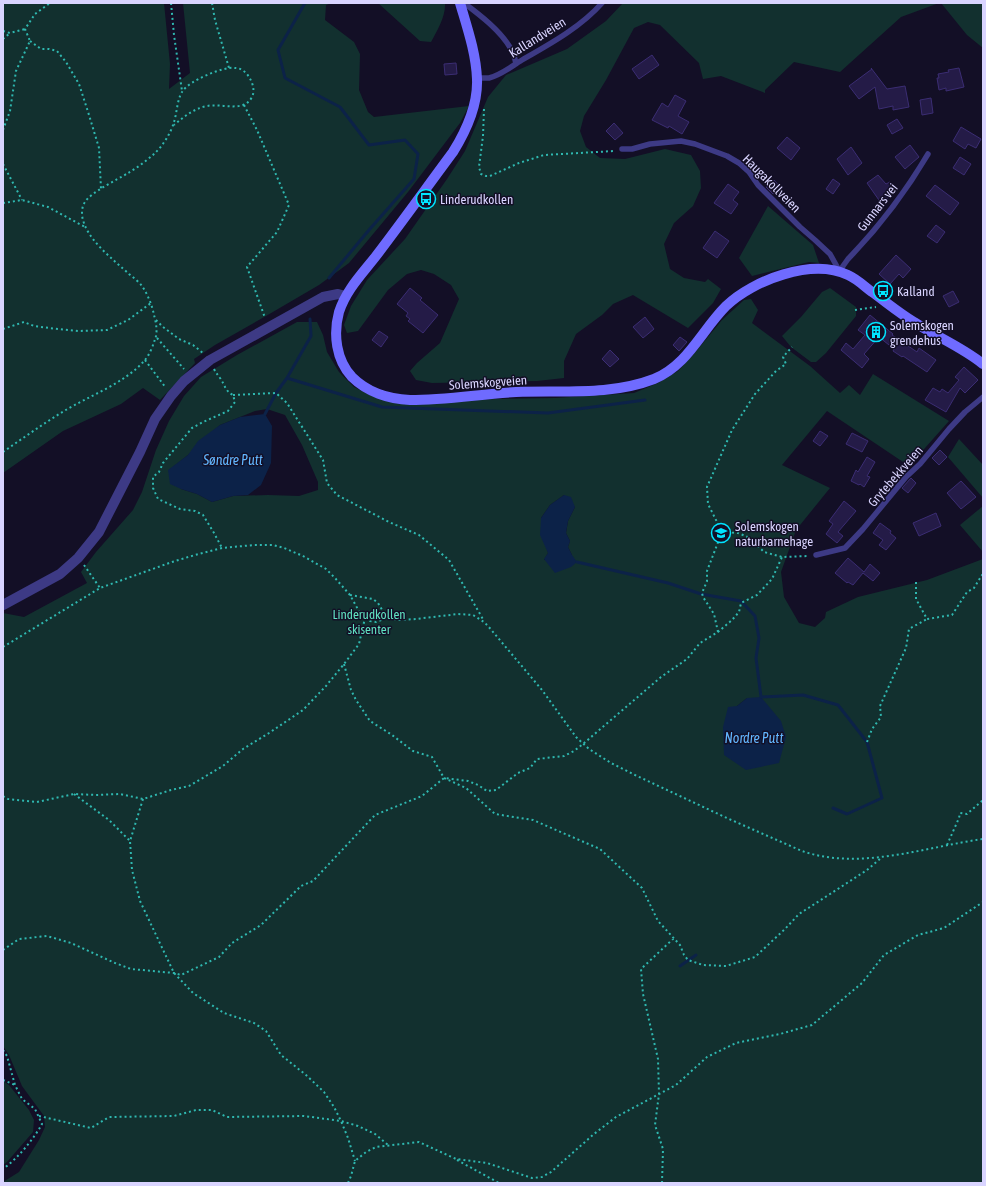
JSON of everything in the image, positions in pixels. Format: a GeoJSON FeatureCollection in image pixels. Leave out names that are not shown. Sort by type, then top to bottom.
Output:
{"type":"FeatureCollection","features":[{"type":"Feature","properties":{"kind":"street","name":"Solemskogveien"},"geometry":{"type":"LineString","coordinates":[[460,3],[473,53],[477,78],[477,88],[472,111],[459,141],[345,296],[339,312],[336,329],[339,355],[345,368],[355,380],[362,385],[376,393],[392,398],[417,400],[519,392],[583,392],[620,388],[642,383],[661,376],[677,365],[689,353],[724,308],[737,297],[770,278],[792,272],[815,269],[832,270],[854,278],[913,322],[963,350],[983,364]]}},
{"type":"Feature","properties":{"kind":"street"},"geometry":{"type":"LineString","coordinates":[[3,605],[60,574],[78,558],[99,532],[140,452],[155,419],[171,396],[189,376],[210,360],[323,297],[338,294],[345,296]]}},
{"type":"Feature","properties":{"kind":"lane"},"geometry":{"type":"LineString","coordinates":[[464,3],[482,17],[505,40],[512,51],[516,64]]}},
{"type":"Feature","properties":{"kind":"lane","name":"Kallandveien"},"geometry":{"type":"LineString","coordinates":[[477,78],[489,78],[516,64],[573,28],[597,10],[602,3]]}},
{"type":"Feature","properties":{"kind":"lane","name":"Haugakollveien"},"geometry":{"type":"LineString","coordinates":[[622,149],[632,149],[656,143],[680,141],[695,144],[727,156],[739,163],[749,172],[768,195],[830,254],[840,272]]}},
{"type":"Feature","properties":{"kind":"lane","name":"Gunnars vei"},"geometry":{"type":"LineString","coordinates":[[840,272],[848,259],[890,211],[917,173],[928,154]]}},
{"type":"Feature","properties":{"kind":"lane","name":"Grytebekkveien"},"geometry":{"type":"LineString","coordinates":[[816,555],[845,548],[960,417],[983,397]]}},
{"type":"Feature","properties":{"kind":"path"},"geometry":{"type":"LineString","coordinates":[[3,31],[10,33],[25,30],[35,14],[50,3]]}},
{"type":"Feature","properties":{"kind":"path"},"geometry":{"type":"LineString","coordinates":[[3,452],[65,410],[124,378],[145,360],[156,337],[155,319],[151,302],[142,285],[94,241],[85,227],[82,217],[82,209],[85,201],[101,189],[130,173],[154,154],[164,142],[174,125],[182,92],[171,3]]}},
{"type":"Feature","properties":{"kind":"path"},"geometry":{"type":"LineString","coordinates":[[212,3],[215,20],[229,68]]}},
{"type":"Feature","properties":{"kind":"path"},"geometry":{"type":"LineString","coordinates":[[25,30],[30,41],[41,49],[57,51],[66,62],[78,84],[99,148],[101,189]]}},
{"type":"Feature","properties":{"kind":"path"},"geometry":{"type":"LineString","coordinates":[[3,39],[10,33]]}},
{"type":"Feature","properties":{"kind":"path"},"geometry":{"type":"LineString","coordinates":[[3,130],[10,112],[16,71],[30,41]]}},
{"type":"Feature","properties":{"kind":"path"},"geometry":{"type":"LineString","coordinates":[[174,125],[187,114],[206,107],[214,105],[244,105],[249,102],[253,94],[253,84],[245,72],[236,68],[229,68],[195,81],[182,92]]}},
{"type":"Feature","properties":{"kind":"path"},"geometry":{"type":"LineString","coordinates":[[244,105],[257,130],[289,205],[277,232],[247,267],[268,328]]}},
{"type":"Feature","properties":{"kind":"path"},"geometry":{"type":"LineString","coordinates":[[484,105],[483,136],[479,167],[481,174],[484,176],[490,176],[519,163],[544,155],[622,149]]}},
{"type":"Feature","properties":{"kind":"path"},"geometry":{"type":"LineString","coordinates":[[3,164],[22,200]]}},
{"type":"Feature","properties":{"kind":"path"},"geometry":{"type":"LineString","coordinates":[[3,203],[22,200],[48,207],[85,227]]}},
{"type":"Feature","properties":{"kind":"path"},"geometry":{"type":"LineString","coordinates":[[3,329],[24,322],[34,326],[79,331],[107,330],[128,320],[151,302]]}},
{"type":"Feature","properties":{"kind":"path"},"geometry":{"type":"LineString","coordinates":[[855,310],[877,307],[885,302]]}},
{"type":"Feature","properties":{"kind":"path"},"geometry":{"type":"LineString","coordinates":[[155,319],[179,339],[193,345],[210,360],[215,372],[222,380],[225,389],[228,392],[233,395],[276,394],[287,403],[323,460],[327,483],[337,495],[389,522],[419,535],[449,560],[484,622],[542,690],[568,726],[583,744],[617,766],[729,820],[802,851],[828,858],[882,857],[983,839]]}},
{"type":"Feature","properties":{"kind":"path"},"geometry":{"type":"LineString","coordinates":[[156,337],[189,376]]}},
{"type":"Feature","properties":{"kind":"path"},"geometry":{"type":"LineString","coordinates":[[718,632],[714,614],[702,593],[706,581],[707,571],[722,532],[708,504],[707,487],[732,430],[755,394],[776,371],[786,364],[783,358],[792,347]]}},
{"type":"Feature","properties":{"kind":"path"},"geometry":{"type":"LineString","coordinates":[[145,360],[171,396]]}},
{"type":"Feature","properties":{"kind":"path"},"geometry":{"type":"LineString","coordinates":[[222,548],[203,516],[194,512],[180,509],[158,499],[153,488],[153,477],[159,472],[163,463],[192,428],[228,411],[235,402],[233,395]]}},
{"type":"Feature","properties":{"kind":"path"},"geometry":{"type":"LineString","coordinates":[[722,532],[738,533],[750,538],[764,552],[782,557],[816,555]]}},
{"type":"Feature","properties":{"kind":"path"},"geometry":{"type":"LineString","coordinates":[[3,647],[100,588],[172,562],[222,548],[262,545],[284,548],[326,569],[350,595],[360,613],[370,621],[376,622],[387,618],[400,620],[416,619],[458,614],[473,615],[484,622]]}},
{"type":"Feature","properties":{"kind":"path"},"geometry":{"type":"LineString","coordinates":[[3,950],[19,939],[48,936],[71,943],[131,969],[181,975],[218,957],[232,943],[261,925],[301,886],[313,881],[375,815],[422,796],[444,778],[468,781],[487,790],[496,790],[518,773],[530,768],[537,759],[564,756],[574,751],[661,677],[687,659],[700,643],[718,632],[732,620],[738,612],[741,603],[757,595],[772,579],[782,557]]}},
{"type":"Feature","properties":{"kind":"path"},"geometry":{"type":"LineString","coordinates":[[78,558],[100,588]]}},
{"type":"Feature","properties":{"kind":"path"},"geometry":{"type":"LineString","coordinates":[[867,742],[872,729],[881,717],[880,706],[906,648],[909,629],[927,619],[952,615],[967,592],[974,588],[982,575],[983,576]]}},
{"type":"Feature","properties":{"kind":"path"},"geometry":{"type":"LineString","coordinates":[[916,582],[916,599],[927,619]]}},
{"type":"Feature","properties":{"kind":"path"},"geometry":{"type":"LineString","coordinates":[[350,595],[373,599],[378,603],[387,618]]}},
{"type":"Feature","properties":{"kind":"path"},"geometry":{"type":"LineString","coordinates":[[3,796],[8,799],[37,802],[74,794],[120,794],[143,799],[189,786],[223,766],[243,749],[303,710],[326,686],[359,644],[365,618]]}},
{"type":"Feature","properties":{"kind":"path"},"geometry":{"type":"LineString","coordinates":[[344,664],[351,690],[370,720],[392,735],[412,752],[432,757],[444,778],[466,788],[496,814],[533,820],[600,849],[642,888],[658,921],[680,945],[688,960],[703,966],[726,966],[754,957],[799,914],[867,870],[882,857]]}},
{"type":"Feature","properties":{"kind":"path"},"geometry":{"type":"LineString","coordinates":[[74,794],[109,820],[130,841]]}},
{"type":"Feature","properties":{"kind":"path"},"geometry":{"type":"LineString","coordinates":[[143,799],[130,841],[132,870],[140,901],[174,973],[193,993],[224,1013],[254,1023],[261,1027],[266,1031],[281,1055],[324,1092],[341,1121],[355,1161],[348,1183]]}},
{"type":"Feature","properties":{"kind":"path"},"geometry":{"type":"LineString","coordinates":[[947,846],[960,813],[967,814],[983,800]]}},
{"type":"Feature","properties":{"kind":"path"},"geometry":{"type":"LineString","coordinates":[[456,1159],[487,1163],[532,1178],[542,1177],[551,1172],[594,1134],[616,1117],[676,1085],[707,1057],[736,1043],[780,1034],[812,1025],[862,983],[884,955],[918,935],[944,928],[983,902]]}},
{"type":"Feature","properties":{"kind":"path"},"geometry":{"type":"LineString","coordinates":[[662,1183],[663,1149],[655,1125],[659,1094],[658,1059],[643,994],[642,969],[674,938]]}},
{"type":"Feature","properties":{"kind":"path"},"geometry":{"type":"LineString","coordinates":[[3,1050],[7,1056],[14,1085],[22,1099],[35,1109],[42,1124],[34,1138],[3,1169]]}},
{"type":"Feature","properties":{"kind":"path"},"geometry":{"type":"LineString","coordinates":[[3,1080],[14,1085]]}},
{"type":"Feature","properties":{"kind":"path"},"geometry":{"type":"LineString","coordinates":[[39,1116],[91,1128],[109,1117],[174,1116],[196,1110],[212,1110],[227,1117],[304,1116],[341,1121],[358,1126],[375,1134],[389,1146]]}},
{"type":"Feature","properties":{"kind":"path"},"geometry":{"type":"LineString","coordinates":[[355,1161],[366,1152],[376,1147],[419,1142],[456,1159],[499,1183]]}},
{"type":"Feature","properties":{"kind":"green space"},"geometry":{"type":"Polygon","coordinates":[[[3,3],[164,3],[170,64],[169,89],[190,73],[183,3],[332,3],[326,5],[325,20],[354,42],[360,54],[359,90],[368,112],[374,117],[469,106],[460,123],[408,192],[349,263],[319,285],[215,345],[194,359],[195,363],[160,400],[143,388],[121,404],[63,431],[3,473],[3,3]]]}},
{"type":"Feature","properties":{"kind":"green space"},"geometry":{"type":"Polygon","coordinates":[[[378,3],[445,3],[445,8],[441,23],[431,42],[420,41],[378,3]]]}},
{"type":"Feature","properties":{"kind":"green space"},"geometry":{"type":"Polygon","coordinates":[[[623,3],[939,3],[901,17],[840,72],[794,62],[765,90],[765,93],[721,76],[703,79],[699,63],[660,25],[648,22],[634,28],[606,80],[584,116],[580,131],[586,147],[600,158],[625,159],[665,149],[691,155],[700,171],[701,188],[693,206],[674,223],[664,244],[670,269],[684,278],[705,282],[708,279],[721,289],[713,303],[688,328],[633,295],[613,304],[602,315],[576,334],[564,361],[564,378],[537,381],[432,383],[416,380],[410,371],[440,343],[459,299],[451,285],[434,274],[421,270],[407,274],[388,290],[358,331],[347,333],[344,325],[351,306],[367,280],[405,239],[447,179],[465,151],[488,97],[506,75],[567,49],[606,21],[623,3]]]}},
{"type":"Feature","properties":{"kind":"green space"},"geometry":{"type":"Polygon","coordinates":[[[941,3],[983,3],[983,48],[967,35],[941,3]]]}},
{"type":"Feature","properties":{"kind":"green space"},"geometry":{"type":"Polygon","coordinates":[[[768,206],[813,245],[819,263],[809,262],[752,276],[739,258],[768,206]]]}},
{"type":"Feature","properties":{"kind":"green space"},"geometry":{"type":"Polygon","coordinates":[[[830,288],[856,307],[856,316],[826,353],[816,362],[811,362],[791,347],[782,336],[801,317],[822,292],[830,288]]]}},
{"type":"Feature","properties":{"kind":"green space","name":"Linderudkollen skisenter"},"geometry":{"type":"Polygon","coordinates":[[[751,299],[758,310],[752,323],[810,366],[840,393],[849,385],[860,395],[873,374],[949,421],[909,466],[827,411],[782,465],[830,488],[796,530],[781,572],[784,597],[799,623],[815,627],[825,618],[826,612],[858,597],[927,580],[983,559],[983,1183],[3,1183],[19,1172],[39,1140],[45,1127],[44,1116],[22,1086],[9,1055],[3,1046],[3,613],[24,617],[87,583],[81,572],[96,552],[133,510],[142,492],[156,450],[169,421],[184,396],[201,377],[297,322],[317,322],[323,335],[327,352],[339,372],[354,387],[372,396],[403,404],[495,399],[555,398],[634,393],[658,383],[678,371],[722,320],[744,300],[751,299]],[[267,409],[255,411],[220,425],[188,455],[169,470],[181,489],[197,494],[212,502],[233,496],[299,496],[318,490],[318,482],[302,445],[285,415],[267,409]],[[564,495],[550,505],[541,518],[548,553],[544,560],[572,555],[568,547],[570,541],[566,533],[568,521],[575,507],[564,495]],[[747,698],[737,706],[724,755],[747,698]]]}},
{"type":"Feature","properties":{"kind":"green space"},"geometry":{"type":"Polygon","coordinates":[[[959,439],[983,465],[983,498],[948,457],[959,439]]]}},
{"type":"Feature","properties":{"kind":"green space"},"geometry":{"type":"Polygon","coordinates":[[[983,506],[983,552],[960,525],[983,506]]]}},
{"type":"Feature","properties":{"kind":"green space"},"geometry":{"type":"Polygon","coordinates":[[[3,1081],[9,1085],[29,1110],[34,1120],[33,1132],[3,1165],[3,1081]]]}},
{"type":"Feature","properties":{"kind":"water","name":"Søndre Putt"},"geometry":{"type":"Polygon","coordinates":[[[265,414],[272,426],[271,463],[261,485],[248,495],[233,496],[212,502],[197,494],[170,484],[168,470],[188,455],[198,441],[220,425],[240,417],[265,414]]]}},
{"type":"Feature","properties":{"kind":"water"},"geometry":{"type":"Polygon","coordinates":[[[564,495],[571,497],[575,507],[568,521],[566,533],[570,541],[568,547],[577,562],[571,567],[555,573],[544,559],[548,553],[540,535],[541,518],[550,505],[564,495]]]}},
{"type":"Feature","properties":{"kind":"water","name":"Nordre Putt"},"geometry":{"type":"Polygon","coordinates":[[[761,697],[781,721],[786,737],[779,763],[746,770],[724,755],[723,727],[728,707],[737,706],[747,698],[761,697]]]}},
{"type":"Feature","properties":{"kind":"building"},"geometry":{"type":"Polygon","coordinates":[[[652,55],[659,65],[639,79],[632,69],[652,55]]]}},
{"type":"Feature","properties":{"kind":"building"},"geometry":{"type":"Polygon","coordinates":[[[456,63],[457,74],[445,75],[444,64],[456,63]]]}},
{"type":"Feature","properties":{"kind":"building"},"geometry":{"type":"Polygon","coordinates":[[[959,68],[964,87],[946,91],[946,88],[939,90],[937,78],[939,78],[938,74],[959,68]]]}},
{"type":"Feature","properties":{"kind":"building"},"geometry":{"type":"Polygon","coordinates":[[[872,69],[887,89],[905,86],[909,107],[893,110],[893,106],[879,109],[875,87],[859,99],[849,86],[872,69]]]}},
{"type":"Feature","properties":{"kind":"building"},"geometry":{"type":"Polygon","coordinates":[[[675,95],[686,101],[678,116],[689,122],[682,134],[669,126],[668,128],[652,120],[662,103],[668,107],[675,95]]]}},
{"type":"Feature","properties":{"kind":"building"},"geometry":{"type":"Polygon","coordinates":[[[931,98],[933,113],[922,115],[920,100],[931,98]]]}},
{"type":"Feature","properties":{"kind":"building"},"geometry":{"type":"Polygon","coordinates":[[[897,119],[903,128],[892,134],[887,125],[897,119]]]}},
{"type":"Feature","properties":{"kind":"building"},"geometry":{"type":"Polygon","coordinates":[[[614,123],[623,133],[615,140],[606,131],[614,123]]]}},
{"type":"Feature","properties":{"kind":"building"},"geometry":{"type":"Polygon","coordinates":[[[961,127],[981,139],[976,148],[968,144],[965,149],[953,141],[961,127]]]}},
{"type":"Feature","properties":{"kind":"building"},"geometry":{"type":"Polygon","coordinates":[[[787,137],[800,148],[791,160],[777,148],[787,137]]]}},
{"type":"Feature","properties":{"kind":"building"},"geometry":{"type":"Polygon","coordinates":[[[910,145],[919,157],[905,169],[895,157],[910,145]]]}},
{"type":"Feature","properties":{"kind":"building"},"geometry":{"type":"Polygon","coordinates":[[[851,147],[862,163],[848,175],[837,159],[851,147]]]}},
{"type":"Feature","properties":{"kind":"building"},"geometry":{"type":"Polygon","coordinates":[[[960,157],[971,164],[964,175],[953,168],[960,157]]]}},
{"type":"Feature","properties":{"kind":"building"},"geometry":{"type":"Polygon","coordinates":[[[878,175],[886,184],[890,182],[896,192],[881,203],[867,183],[878,175]]]}},
{"type":"Feature","properties":{"kind":"building"},"geometry":{"type":"Polygon","coordinates":[[[833,179],[840,184],[833,194],[826,189],[833,179]]]}},
{"type":"Feature","properties":{"kind":"building"},"geometry":{"type":"Polygon","coordinates":[[[774,180],[781,188],[773,194],[766,187],[774,180]]]}},
{"type":"Feature","properties":{"kind":"building"},"geometry":{"type":"Polygon","coordinates":[[[728,184],[739,192],[733,200],[738,204],[731,214],[714,203],[728,184]]]}},
{"type":"Feature","properties":{"kind":"building"},"geometry":{"type":"Polygon","coordinates":[[[935,185],[959,203],[950,215],[926,196],[935,185]]]}},
{"type":"Feature","properties":{"kind":"building"},"geometry":{"type":"Polygon","coordinates":[[[936,225],[945,232],[937,243],[927,236],[936,225]]]}},
{"type":"Feature","properties":{"kind":"building"},"geometry":{"type":"Polygon","coordinates":[[[715,231],[729,241],[717,258],[703,248],[715,231]]]}},
{"type":"Feature","properties":{"kind":"building"},"geometry":{"type":"Polygon","coordinates":[[[896,255],[911,269],[903,278],[899,274],[890,284],[879,274],[896,255]]]}},
{"type":"Feature","properties":{"kind":"building"},"geometry":{"type":"Polygon","coordinates":[[[410,288],[422,298],[420,300],[438,315],[423,333],[408,321],[410,319],[406,316],[408,313],[397,304],[410,288]]]}},
{"type":"Feature","properties":{"kind":"building"},"geometry":{"type":"Polygon","coordinates":[[[953,291],[959,302],[949,307],[943,296],[953,291]]]}},
{"type":"Feature","properties":{"kind":"building"},"geometry":{"type":"Polygon","coordinates":[[[870,315],[893,334],[892,335],[917,352],[919,348],[936,360],[927,372],[893,351],[894,349],[879,337],[864,354],[869,359],[862,368],[841,350],[846,343],[853,349],[865,335],[858,330],[870,315]]]}},
{"type":"Feature","properties":{"kind":"building"},"geometry":{"type":"Polygon","coordinates":[[[645,317],[654,329],[643,338],[633,327],[645,317]]]}},
{"type":"Feature","properties":{"kind":"building"},"geometry":{"type":"Polygon","coordinates":[[[379,331],[388,337],[381,347],[372,340],[379,331]]]}},
{"type":"Feature","properties":{"kind":"building"},"geometry":{"type":"Polygon","coordinates":[[[680,337],[687,342],[679,351],[673,345],[680,337]]]}},
{"type":"Feature","properties":{"kind":"building"},"geometry":{"type":"Polygon","coordinates":[[[610,350],[619,359],[610,367],[602,359],[610,350]]]}},
{"type":"Feature","properties":{"kind":"building"},"geometry":{"type":"Polygon","coordinates":[[[964,367],[978,380],[965,393],[960,388],[946,412],[925,400],[933,388],[940,392],[942,389],[948,393],[959,380],[955,377],[964,367]]]}},
{"type":"Feature","properties":{"kind":"building"},"geometry":{"type":"Polygon","coordinates":[[[820,431],[828,436],[820,446],[813,441],[820,431]]]}},
{"type":"Feature","properties":{"kind":"building"},"geometry":{"type":"Polygon","coordinates":[[[852,433],[868,441],[862,452],[846,444],[852,433]]]}},
{"type":"Feature","properties":{"kind":"building"},"geometry":{"type":"Polygon","coordinates":[[[940,450],[947,457],[939,465],[932,458],[940,450]]]}},
{"type":"Feature","properties":{"kind":"building"},"geometry":{"type":"Polygon","coordinates":[[[867,457],[875,462],[867,476],[870,477],[864,487],[851,481],[856,470],[858,472],[867,457]]]}},
{"type":"Feature","properties":{"kind":"building"},"geometry":{"type":"Polygon","coordinates":[[[911,478],[916,483],[908,493],[902,488],[911,478]]]}},
{"type":"Feature","properties":{"kind":"building"},"geometry":{"type":"Polygon","coordinates":[[[961,481],[976,497],[961,509],[947,493],[961,481]]]}},
{"type":"Feature","properties":{"kind":"building"},"geometry":{"type":"Polygon","coordinates":[[[844,501],[856,511],[838,532],[843,536],[837,543],[826,534],[833,524],[829,521],[844,501]]]}},
{"type":"Feature","properties":{"kind":"building"},"geometry":{"type":"Polygon","coordinates":[[[936,513],[941,526],[919,536],[913,523],[936,513]]]}},
{"type":"Feature","properties":{"kind":"building"},"geometry":{"type":"Polygon","coordinates":[[[880,523],[891,531],[890,533],[896,538],[886,550],[879,545],[883,540],[873,533],[880,523]]]}},
{"type":"Feature","properties":{"kind":"building"},"geometry":{"type":"Polygon","coordinates":[[[848,558],[864,572],[870,564],[880,573],[873,581],[863,573],[853,585],[848,582],[847,583],[835,573],[848,558]]]}},
{"type":"Feature","properties":{"kind":"waterway"},"geometry":{"type":"LineString","coordinates":[[305,3],[278,50],[285,78],[340,107],[369,145],[405,140],[418,154],[414,179],[329,278]]}},
{"type":"Feature","properties":{"kind":"waterway"},"geometry":{"type":"LineString","coordinates":[[265,414],[311,336],[310,319]]}},
{"type":"Feature","properties":{"kind":"waterway"},"geometry":{"type":"LineString","coordinates":[[287,378],[382,407],[548,413],[645,400]]}},
{"type":"Feature","properties":{"kind":"waterway"},"geometry":{"type":"LineString","coordinates":[[577,562],[668,583],[701,594],[741,601],[755,616],[759,638],[756,658],[761,697],[803,695],[838,705],[867,742],[882,798],[847,814],[833,808]]}},
{"type":"Feature","properties":{"kind":"waterway"},"geometry":{"type":"LineString","coordinates":[[680,966],[696,955]]}},
{"type":"Feature","properties":{"kind":"place","name":"Linderudkollen"},"geometry":{"type":"Point","coordinates":[426,199]}},
{"type":"Feature","properties":{"kind":"place","name":"Kalland"},"geometry":{"type":"Point","coordinates":[883,291]}},
{"type":"Feature","properties":{"kind":"place","name":"Solemskogen grendehus"},"geometry":{"type":"Point","coordinates":[876,332]}},
{"type":"Feature","properties":{"kind":"place","name":"Solemskogen naturbarnehage"},"geometry":{"type":"Point","coordinates":[721,533]}}]}
